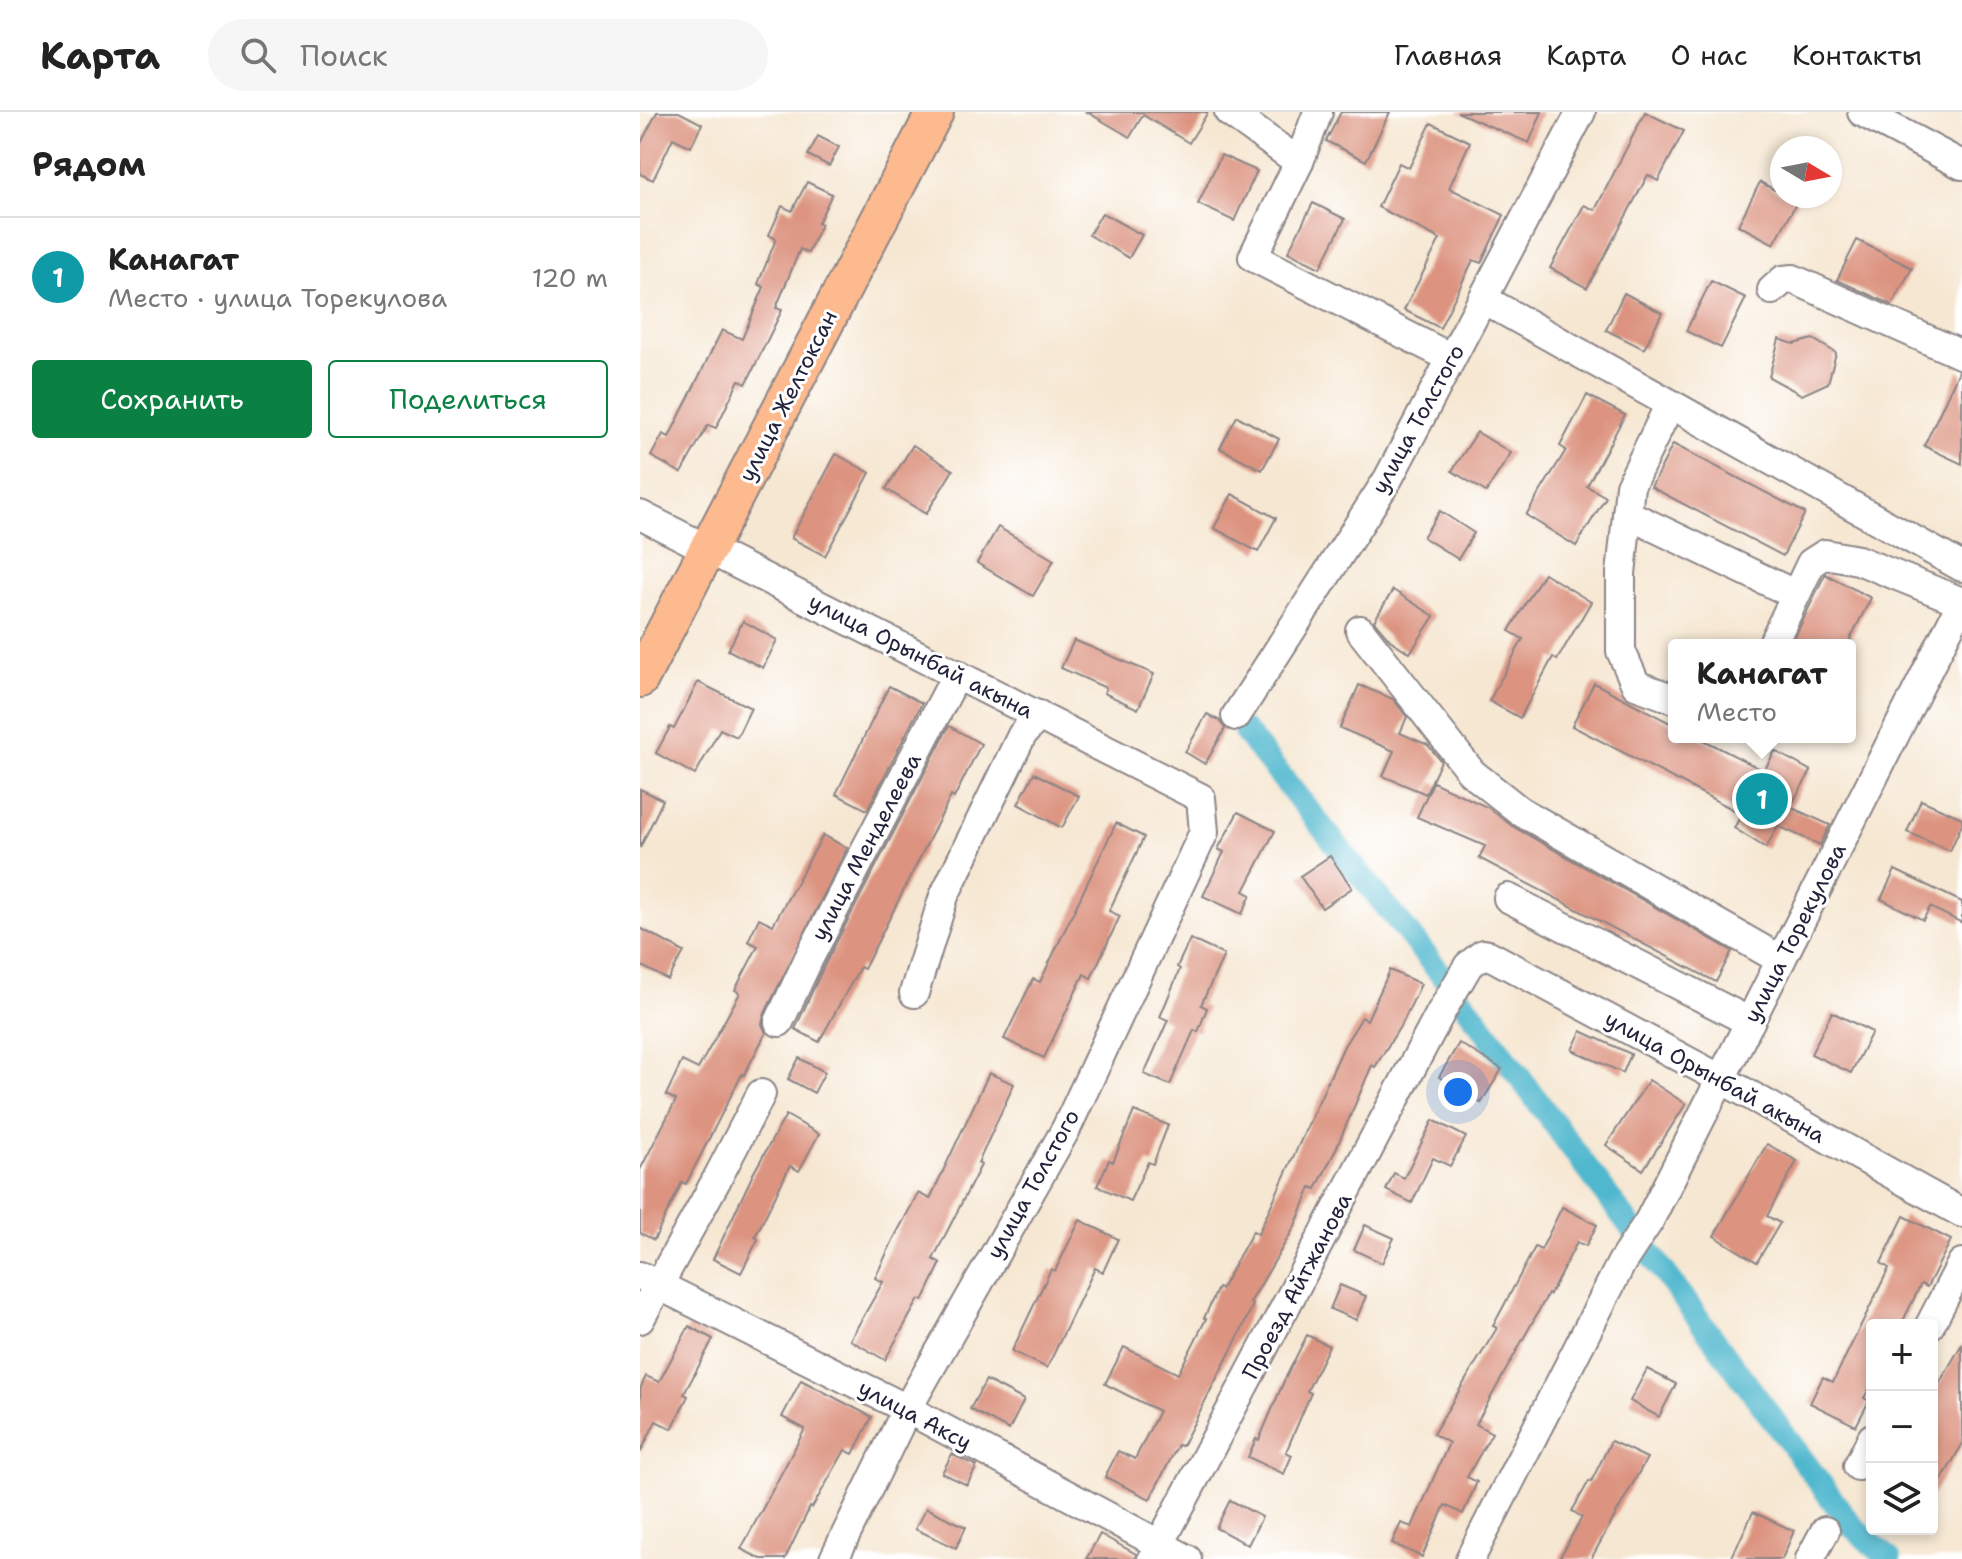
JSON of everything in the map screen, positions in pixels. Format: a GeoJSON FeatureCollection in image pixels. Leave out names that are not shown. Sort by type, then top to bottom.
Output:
{"type":"FeatureCollection","features":[{"type":"Feature","properties":{"kind":"main road","name":"улица Желтоксан"},"geometry":{"type":"LineString","coordinates":[[640,679],[935,112]]}},
{"type":"Feature","properties":{"kind":"street"},"geometry":{"type":"LineString","coordinates":[[1229,112],[1299,162]]}},
{"type":"Feature","properties":{"kind":"street"},"geometry":{"type":"LineString","coordinates":[[1318,112],[1299,162],[1253,257],[1451,358]]}},
{"type":"Feature","properties":{"kind":"street","name":"улица Толстого"},"geometry":{"type":"LineString","coordinates":[[1236,716],[1388,479],[1581,112]]}},
{"type":"Feature","properties":{"kind":"street"},"geometry":{"type":"LineString","coordinates":[[1862,112],[1962,165]]}},
{"type":"Feature","properties":{"kind":"street"},"geometry":{"type":"LineString","coordinates":[[1772,290],[1783,280],[1793,279],[1962,355]]}},
{"type":"Feature","properties":{"kind":"street"},"geometry":{"type":"LineString","coordinates":[[1483,299],[1962,567]]}},
{"type":"Feature","properties":{"kind":"street"},"geometry":{"type":"LineString","coordinates":[[1668,697],[1636,685],[1621,651],[1621,574],[1630,486],[1670,404]]}},
{"type":"Feature","properties":{"kind":"street"},"geometry":{"type":"LineString","coordinates":[[1627,514],[1794,594]]}},
{"type":"Feature","properties":{"kind":"street","name":"улица Орынбай акына"},"geometry":{"type":"LineString","coordinates":[[640,515],[1201,798]]}},
{"type":"Feature","properties":{"kind":"street"},"geometry":{"type":"LineString","coordinates":[[1775,639],[1811,563],[1825,554],[1858,560],[1962,602]]}},
{"type":"Feature","properties":{"kind":"street","name":"улица Торекулова"},"geometry":{"type":"LineString","coordinates":[[1470,1559],[1622,1262],[1649,1221],[1962,602]]}},
{"type":"Feature","properties":{"kind":"street"},"geometry":{"type":"LineString","coordinates":[[1360,630],[1472,773],[1500,797],[1781,960]]}},
{"type":"Feature","properties":{"kind":"street","name":"улица Менделеева"},"geometry":{"type":"LineString","coordinates":[[779,1022],[809,958],[957,674]]}},
{"type":"Feature","properties":{"kind":"street"},"geometry":{"type":"LineString","coordinates":[[914,993],[944,896],[1022,735],[1039,715]]}},
{"type":"Feature","properties":{"kind":"street","name":"улица Толстого"},"geometry":{"type":"LineString","coordinates":[[834,1559],[907,1409],[1066,1129],[1204,832],[1201,798]]}},
{"type":"Feature","properties":{"kind":"street"},"geometry":{"type":"LineString","coordinates":[[1508,898],[1750,1022]]}},
{"type":"Feature","properties":{"kind":"street","name":"улица Орынбай акына"},"geometry":{"type":"LineString","coordinates":[[1468,966],[1478,957],[1489,955],[1962,1213]]}},
{"type":"Feature","properties":{"kind":"street","name":"Проезд Айтжанова"},"geometry":{"type":"LineString","coordinates":[[1156,1552],[1468,966]]}},
{"type":"Feature","properties":{"kind":"street"},"geometry":{"type":"LineString","coordinates":[[640,1319],[649,1280],[717,1179],[761,1094]]}},
{"type":"Feature","properties":{"kind":"street"},"geometry":{"type":"LineString","coordinates":[[1933,1319],[1962,1263]]}},
{"type":"Feature","properties":{"kind":"street","name":"улица Аксу"},"geometry":{"type":"LineString","coordinates":[[649,1280],[907,1409],[1156,1552],[1187,1559]]}},
{"type":"Feature","properties":{"kind":"street"},"geometry":{"type":"LineString","coordinates":[[1858,1466],[1866,1450]]}},
{"type":"Feature","properties":{"kind":"street"},"geometry":{"type":"LineString","coordinates":[[1810,1559],[1825,1531]]}},
{"type":"Feature","properties":{"kind":"building"},"geometry":{"type":"Polygon","coordinates":[[[657,112],[679,112],[702,124],[691,147],[673,138],[653,180],[640,174],[640,145],[657,112]]]}},
{"type":"Feature","properties":{"kind":"building"},"geometry":{"type":"Polygon","coordinates":[[[1087,112],[1208,112],[1189,143],[1143,115],[1130,137],[1087,112]]]}},
{"type":"Feature","properties":{"kind":"building"},"geometry":{"type":"Polygon","coordinates":[[[1341,112],[1390,112],[1366,161],[1326,141],[1341,112]]]}},
{"type":"Feature","properties":{"kind":"building"},"geometry":{"type":"Polygon","coordinates":[[[1457,112],[1542,112],[1529,143],[1457,112]]]}},
{"type":"Feature","properties":{"kind":"building"},"geometry":{"type":"Polygon","coordinates":[[[1645,112],[1684,131],[1658,181],[1648,175],[1587,288],[1550,268],[1584,205],[1595,210],[1645,112]]]}},
{"type":"Feature","properties":{"kind":"building"},"geometry":{"type":"Polygon","coordinates":[[[1431,123],[1470,142],[1449,188],[1504,215],[1481,263],[1473,260],[1440,328],[1404,310],[1440,239],[1378,207],[1399,163],[1409,168],[1431,123]]]}},
{"type":"Feature","properties":{"kind":"building"},"geometry":{"type":"Polygon","coordinates":[[[818,136],[839,147],[829,166],[808,155],[818,136]]]}},
{"type":"Feature","properties":{"kind":"building"},"geometry":{"type":"Polygon","coordinates":[[[1221,155],[1257,171],[1234,221],[1198,204],[1221,155]]]}},
{"type":"Feature","properties":{"kind":"building"},"geometry":{"type":"Polygon","coordinates":[[[807,182],[832,194],[818,223],[821,224],[808,253],[800,249],[776,308],[782,310],[746,384],[739,380],[716,428],[708,425],[681,473],[651,456],[663,434],[669,437],[722,330],[742,339],[764,287],[758,284],[776,239],[769,235],[782,206],[792,211],[807,182]]]}},
{"type":"Feature","properties":{"kind":"building"},"geometry":{"type":"Polygon","coordinates":[[[1760,182],[1770,187],[1770,208],[1794,208],[1774,244],[1738,225],[1760,182]]]}},
{"type":"Feature","properties":{"kind":"building"},"geometry":{"type":"Polygon","coordinates":[[[1313,203],[1345,219],[1320,268],[1288,252],[1313,203]]]}},
{"type":"Feature","properties":{"kind":"building"},"geometry":{"type":"Polygon","coordinates":[[[1102,213],[1142,235],[1129,258],[1089,235],[1102,213]]]}},
{"type":"Feature","properties":{"kind":"building"},"geometry":{"type":"Polygon","coordinates":[[[1857,240],[1912,268],[1892,305],[1837,280],[1857,240]]]}},
{"type":"Feature","properties":{"kind":"building"},"geometry":{"type":"Polygon","coordinates":[[[1711,281],[1746,298],[1721,348],[1686,331],[1711,281]]]}},
{"type":"Feature","properties":{"kind":"building"},"geometry":{"type":"Polygon","coordinates":[[[1624,293],[1662,313],[1644,349],[1606,330],[1624,293]]]}},
{"type":"Feature","properties":{"kind":"building"},"geometry":{"type":"Polygon","coordinates":[[[1779,339],[1794,344],[1813,339],[1836,353],[1828,383],[1802,395],[1769,377],[1779,339]]]}},
{"type":"Feature","properties":{"kind":"building"},"geometry":{"type":"Polygon","coordinates":[[[1959,371],[1962,372],[1962,464],[1924,446],[1959,371]]]}},
{"type":"Feature","properties":{"kind":"building"},"geometry":{"type":"Polygon","coordinates":[[[1587,395],[1625,415],[1587,486],[1606,497],[1576,546],[1526,515],[1566,450],[1560,446],[1587,395]]]}},
{"type":"Feature","properties":{"kind":"building"},"geometry":{"type":"Polygon","coordinates":[[[1237,416],[1279,439],[1262,470],[1220,448],[1237,416]]]}},
{"type":"Feature","properties":{"kind":"building"},"geometry":{"type":"Polygon","coordinates":[[[1477,432],[1511,453],[1486,492],[1452,471],[1477,432]]]}},
{"type":"Feature","properties":{"kind":"building"},"geometry":{"type":"Polygon","coordinates":[[[1673,444],[1805,513],[1783,556],[1651,487],[1673,444]]]}},
{"type":"Feature","properties":{"kind":"building"},"geometry":{"type":"Polygon","coordinates":[[[913,445],[953,470],[926,514],[886,489],[913,445]]]}},
{"type":"Feature","properties":{"kind":"building"},"geometry":{"type":"Polygon","coordinates":[[[836,454],[870,473],[825,556],[791,538],[836,454]]]}},
{"type":"Feature","properties":{"kind":"building"},"geometry":{"type":"Polygon","coordinates":[[[1232,494],[1276,518],[1258,552],[1214,528],[1232,494]]]}},
{"type":"Feature","properties":{"kind":"building"},"geometry":{"type":"Polygon","coordinates":[[[1440,511],[1474,533],[1458,559],[1423,537],[1440,511]]]}},
{"type":"Feature","properties":{"kind":"building"},"geometry":{"type":"Polygon","coordinates":[[[998,527],[1054,560],[1033,596],[977,563],[998,527]]]}},
{"type":"Feature","properties":{"kind":"building"},"geometry":{"type":"Polygon","coordinates":[[[1544,573],[1591,602],[1557,660],[1553,657],[1520,718],[1489,701],[1523,639],[1509,631],[1544,573]]]}},
{"type":"Feature","properties":{"kind":"building"},"geometry":{"type":"Polygon","coordinates":[[[1825,574],[1871,598],[1850,639],[1794,639],[1825,574]]]}},
{"type":"Feature","properties":{"kind":"building"},"geometry":{"type":"Polygon","coordinates":[[[1393,590],[1434,616],[1410,653],[1390,640],[1374,621],[1393,590]]]}},
{"type":"Feature","properties":{"kind":"building"},"geometry":{"type":"Polygon","coordinates":[[[743,621],[777,640],[763,668],[728,650],[743,621]]]}},
{"type":"Feature","properties":{"kind":"building"},"geometry":{"type":"Polygon","coordinates":[[[1074,640],[1154,674],[1138,709],[1104,693],[1106,688],[1061,668],[1074,640]]]}},
{"type":"Feature","properties":{"kind":"building"},"geometry":{"type":"Polygon","coordinates":[[[698,682],[751,708],[737,737],[720,729],[695,775],[656,753],[670,727],[674,729],[698,682]]]}},
{"type":"Feature","properties":{"kind":"building"},"geometry":{"type":"Polygon","coordinates":[[[1594,683],[1668,722],[1668,743],[1710,743],[1764,771],[1775,751],[1811,771],[1790,807],[1830,825],[1820,845],[1778,826],[1766,848],[1734,828],[1742,814],[1572,726],[1594,683]]]}},
{"type":"Feature","properties":{"kind":"building"},"geometry":{"type":"Polygon","coordinates":[[[1359,685],[1393,699],[1407,717],[1400,733],[1428,745],[1441,761],[1426,794],[1383,776],[1394,751],[1340,728],[1359,685]]]}},
{"type":"Feature","properties":{"kind":"building"},"geometry":{"type":"Polygon","coordinates":[[[889,686],[922,703],[867,810],[836,794],[889,686]]]}},
{"type":"Feature","properties":{"kind":"building"},"geometry":{"type":"Polygon","coordinates":[[[1207,714],[1220,721],[1225,729],[1205,764],[1185,752],[1207,714]]]}},
{"type":"Feature","properties":{"kind":"building"},"geometry":{"type":"Polygon","coordinates":[[[949,726],[981,744],[954,798],[951,796],[864,969],[860,967],[819,1042],[795,1029],[824,966],[949,726]]]}},
{"type":"Feature","properties":{"kind":"building"},"geometry":{"type":"Polygon","coordinates":[[[1034,773],[1079,796],[1062,828],[1018,804],[1034,773]]]}},
{"type":"Feature","properties":{"kind":"building"},"geometry":{"type":"Polygon","coordinates":[[[1433,782],[1487,807],[1512,826],[1732,951],[1716,982],[1479,858],[1485,846],[1417,817],[1433,782]]]}},
{"type":"Feature","properties":{"kind":"building"},"geometry":{"type":"Polygon","coordinates":[[[640,789],[663,800],[640,848],[640,789]]]}},
{"type":"Feature","properties":{"kind":"building"},"geometry":{"type":"Polygon","coordinates":[[[1921,800],[1962,818],[1950,851],[1907,832],[1921,800]]]}},
{"type":"Feature","properties":{"kind":"building"},"geometry":{"type":"Polygon","coordinates":[[[1238,812],[1275,831],[1244,891],[1251,895],[1242,914],[1203,896],[1224,852],[1218,849],[1238,812]]]}},
{"type":"Feature","properties":{"kind":"building"},"geometry":{"type":"Polygon","coordinates":[[[1116,823],[1144,837],[1109,911],[1120,916],[1091,978],[1084,974],[1044,1058],[1004,1039],[1033,979],[1040,982],[1116,823]]]}},
{"type":"Feature","properties":{"kind":"building"},"geometry":{"type":"Polygon","coordinates":[[[823,835],[847,848],[764,1015],[762,1024],[766,1033],[686,1184],[682,1182],[654,1240],[640,1233],[640,1170],[676,1100],[666,1095],[682,1061],[698,1069],[740,993],[735,990],[758,946],[748,941],[759,918],[773,925],[823,835]]]}},
{"type":"Feature","properties":{"kind":"building"},"geometry":{"type":"Polygon","coordinates":[[[1330,856],[1352,888],[1322,908],[1300,876],[1330,856]]]}},
{"type":"Feature","properties":{"kind":"building"},"geometry":{"type":"Polygon","coordinates":[[[1895,870],[1962,902],[1962,923],[1930,907],[1923,920],[1881,899],[1895,870]]]}},
{"type":"Feature","properties":{"kind":"building"},"geometry":{"type":"Polygon","coordinates":[[[640,928],[684,952],[668,980],[640,965],[640,928]]]}},
{"type":"Feature","properties":{"kind":"building"},"geometry":{"type":"Polygon","coordinates":[[[1190,939],[1224,955],[1201,1005],[1207,1008],[1198,1032],[1194,1030],[1170,1085],[1144,1074],[1168,1020],[1160,1017],[1190,939]]]}},
{"type":"Feature","properties":{"kind":"building"},"geometry":{"type":"Polygon","coordinates":[[[1390,970],[1421,984],[1404,1020],[1375,1067],[1372,1065],[1336,1149],[1316,1189],[1311,1187],[1295,1226],[1250,1303],[1253,1305],[1239,1335],[1182,1446],[1178,1445],[1150,1499],[1105,1477],[1118,1451],[1135,1459],[1159,1411],[1105,1384],[1124,1347],[1178,1374],[1218,1288],[1221,1289],[1253,1231],[1258,1234],[1344,1046],[1362,1017],[1367,1020],[1390,970]]]}},
{"type":"Feature","properties":{"kind":"building"},"geometry":{"type":"Polygon","coordinates":[[[1832,1012],[1872,1032],[1851,1073],[1811,1054],[1832,1012]]]}},
{"type":"Feature","properties":{"kind":"building"},"geometry":{"type":"Polygon","coordinates":[[[1581,1031],[1631,1054],[1623,1073],[1572,1050],[1581,1031]]]}},
{"type":"Feature","properties":{"kind":"building"},"geometry":{"type":"Polygon","coordinates":[[[1459,1043],[1502,1069],[1481,1103],[1439,1077],[1459,1043]]]}},
{"type":"Feature","properties":{"kind":"building"},"geometry":{"type":"Polygon","coordinates":[[[799,1058],[825,1072],[814,1093],[788,1079],[799,1058]]]}},
{"type":"Feature","properties":{"kind":"building"},"geometry":{"type":"Polygon","coordinates":[[[989,1073],[1014,1084],[978,1163],[981,1165],[933,1259],[941,1263],[923,1301],[919,1299],[885,1360],[850,1340],[883,1282],[875,1278],[893,1240],[918,1193],[930,1199],[989,1073]]]}},
{"type":"Feature","properties":{"kind":"building"},"geometry":{"type":"Polygon","coordinates":[[[1649,1080],[1686,1104],[1643,1170],[1606,1145],[1649,1080]]]}},
{"type":"Feature","properties":{"kind":"building"},"geometry":{"type":"Polygon","coordinates":[[[1134,1111],[1168,1125],[1153,1164],[1148,1162],[1130,1201],[1097,1186],[1109,1160],[1113,1162],[1134,1111]]]}},
{"type":"Feature","properties":{"kind":"building"},"geometry":{"type":"Polygon","coordinates":[[[786,1115],[819,1134],[799,1171],[790,1166],[741,1273],[713,1259],[754,1172],[786,1115]]]}},
{"type":"Feature","properties":{"kind":"building"},"geometry":{"type":"Polygon","coordinates":[[[1433,1120],[1466,1137],[1450,1166],[1433,1158],[1412,1203],[1386,1190],[1394,1173],[1404,1178],[1433,1120]]]}},
{"type":"Feature","properties":{"kind":"building"},"geometry":{"type":"Polygon","coordinates":[[[1767,1144],[1797,1161],[1767,1216],[1780,1223],[1757,1262],[1714,1236],[1767,1144]]]}},
{"type":"Feature","properties":{"kind":"building"},"geometry":{"type":"Polygon","coordinates":[[[1562,1207],[1597,1225],[1586,1246],[1577,1242],[1476,1424],[1492,1433],[1467,1477],[1477,1482],[1463,1514],[1445,1505],[1422,1557],[1392,1543],[1401,1523],[1412,1527],[1449,1443],[1433,1434],[1497,1328],[1493,1326],[1535,1247],[1541,1250],[1562,1207]]]}},
{"type":"Feature","properties":{"kind":"building"},"geometry":{"type":"Polygon","coordinates":[[[1904,1216],[1951,1240],[1927,1287],[1921,1284],[1904,1319],[1866,1319],[1866,1407],[1856,1426],[1810,1403],[1823,1377],[1833,1382],[1889,1268],[1881,1263],[1904,1216]]]}},
{"type":"Feature","properties":{"kind":"building"},"geometry":{"type":"Polygon","coordinates":[[[1080,1220],[1118,1239],[1103,1272],[1095,1268],[1047,1368],[1012,1351],[1051,1269],[1055,1271],[1080,1220]]]}},
{"type":"Feature","properties":{"kind":"building"},"geometry":{"type":"Polygon","coordinates":[[[1365,1225],[1394,1238],[1382,1263],[1354,1250],[1365,1225]]]}},
{"type":"Feature","properties":{"kind":"building"},"geometry":{"type":"Polygon","coordinates":[[[1340,1285],[1366,1296],[1356,1320],[1330,1309],[1340,1285]]]}},
{"type":"Feature","properties":{"kind":"building"},"geometry":{"type":"Polygon","coordinates":[[[689,1326],[713,1339],[684,1394],[688,1396],[672,1429],[656,1421],[640,1453],[640,1389],[646,1376],[659,1382],[689,1326]]]}},
{"type":"Feature","properties":{"kind":"building"},"geometry":{"type":"Polygon","coordinates":[[[1307,1335],[1329,1346],[1307,1391],[1311,1393],[1286,1452],[1292,1455],[1284,1474],[1248,1457],[1256,1439],[1259,1440],[1307,1335]]]}},
{"type":"Feature","properties":{"kind":"building"},"geometry":{"type":"Polygon","coordinates":[[[1962,1344],[1962,1445],[1938,1486],[1938,1391],[1938,1386],[1962,1344]]]}},
{"type":"Feature","properties":{"kind":"building"},"geometry":{"type":"Polygon","coordinates":[[[1647,1369],[1676,1384],[1659,1417],[1630,1401],[1647,1369]]]}},
{"type":"Feature","properties":{"kind":"building"},"geometry":{"type":"Polygon","coordinates":[[[801,1380],[872,1417],[853,1454],[845,1450],[810,1507],[785,1559],[761,1559],[741,1549],[805,1429],[782,1417],[801,1380]]]}},
{"type":"Feature","properties":{"kind":"building"},"geometry":{"type":"Polygon","coordinates":[[[986,1380],[1024,1400],[1009,1430],[970,1409],[986,1380]]]}},
{"type":"Feature","properties":{"kind":"building"},"geometry":{"type":"Polygon","coordinates":[[[1611,1441],[1647,1458],[1591,1559],[1559,1559],[1582,1517],[1572,1511],[1591,1482],[1611,1441]]]}},
{"type":"Feature","properties":{"kind":"building"},"geometry":{"type":"Polygon","coordinates":[[[952,1454],[977,1466],[967,1485],[942,1473],[952,1454]]]}},
{"type":"Feature","properties":{"kind":"building"},"geometry":{"type":"Polygon","coordinates":[[[1230,1500],[1262,1517],[1248,1545],[1216,1528],[1230,1500]]]}},
{"type":"Feature","properties":{"kind":"building"},"geometry":{"type":"Polygon","coordinates":[[[926,1508],[966,1527],[956,1548],[915,1529],[926,1508]]]}},
{"type":"Feature","properties":{"kind":"building"},"geometry":{"type":"Polygon","coordinates":[[[1753,1512],[1794,1531],[1782,1559],[1731,1559],[1753,1512]]]}},
{"type":"Feature","properties":{"kind":"building"},"geometry":{"type":"Polygon","coordinates":[[[1100,1534],[1136,1554],[1135,1559],[1086,1559],[1100,1534]]]}},
{"type":"Feature","properties":{"kind":"waterway"},"geometry":{"type":"LineString","coordinates":[[1245,732],[1470,1010],[1851,1525],[1889,1559]]}},
{"type":"Feature","properties":{"kind":"place","name":"Канагат"},"geometry":{"type":"Point","coordinates":[1762,799]}}]}
